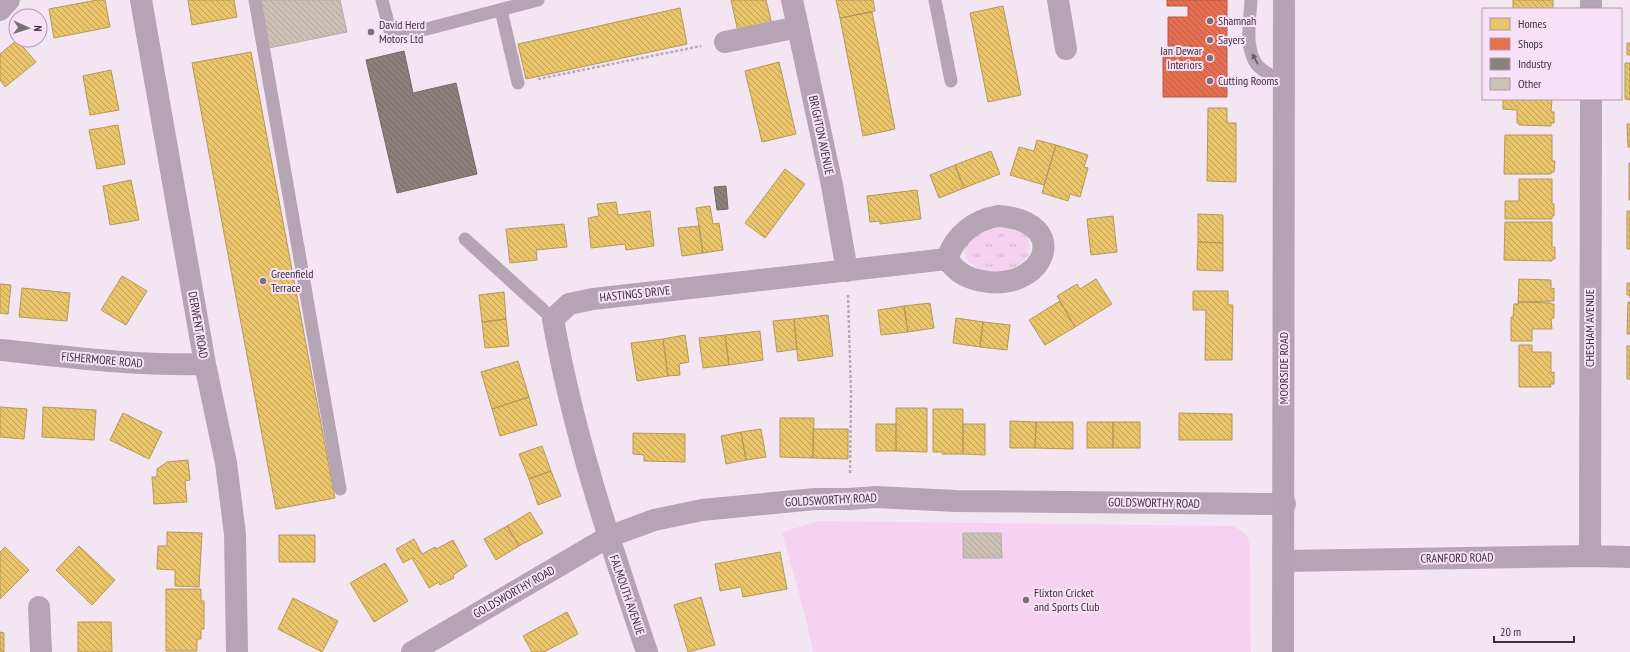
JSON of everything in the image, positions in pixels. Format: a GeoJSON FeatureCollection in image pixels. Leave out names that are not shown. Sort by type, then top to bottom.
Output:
{"type":"FeatureCollection","features":[{"type":"Feature","properties":{"kind":"street"},"geometry":{"type":"LineString","coordinates":[[0,10],[9,0]]}},
{"type":"Feature","properties":{"kind":"street","name":"DERWENT ROAD"},"geometry":{"type":"LineString","coordinates":[[141,0],[204,364],[226,464],[235,534],[237,652]]}},
{"type":"Feature","properties":{"kind":"street","name":"BRIGHTON AVENUE"},"geometry":{"type":"LineString","coordinates":[[792,0],[832,185],[847,270]]}},
{"type":"Feature","properties":{"kind":"street"},"geometry":{"type":"LineString","coordinates":[[1058,0],[1066,49]]}},
{"type":"Feature","properties":{"kind":"street","name":"MOORSIDE ROAD"},"geometry":{"type":"LineString","coordinates":[[1283,652],[1284,0]]}},
{"type":"Feature","properties":{"kind":"street"},"geometry":{"type":"LineString","coordinates":[[725,42],[798,27]]}},
{"type":"Feature","properties":{"kind":"street","name":"CHESHAM AVENUE"},"geometry":{"type":"LineString","coordinates":[[1590,556],[1591,100]]}},
{"type":"Feature","properties":{"kind":"street","name":"HASTINGS DRIVE"},"geometry":{"type":"LineString","coordinates":[[553,319],[569,304],[593,299],[947,259]]}},
{"type":"Feature","properties":{"kind":"street"},"geometry":{"type":"LineString","coordinates":[[553,319],[573,413],[608,537]]}},
{"type":"Feature","properties":{"kind":"street","name":"FISHERMORE ROAD"},"geometry":{"type":"LineString","coordinates":[[0,350],[127,363],[172,365],[204,364]]}},
{"type":"Feature","properties":{"kind":"street","name":"GOLDSWORTHY ROAD"},"geometry":{"type":"LineString","coordinates":[[412,652],[608,537],[654,520],[702,510],[815,499],[876,497],[956,501],[1284,504]]}},
{"type":"Feature","properties":{"kind":"street","name":"FALMOUTH AVENUE"},"geometry":{"type":"LineString","coordinates":[[608,537],[647,652]]}},
{"type":"Feature","properties":{"kind":"street","name":"CRANFORD ROAD"},"geometry":{"type":"LineString","coordinates":[[1284,561],[1590,556],[1630,557]]}},
{"type":"Feature","properties":{"kind":"street"},"geometry":{"type":"LineString","coordinates":[[40,607],[41,652]]}},
{"type":"Feature","properties":{"kind":"lane"},"geometry":{"type":"LineString","coordinates":[[256,0],[340,489]]}},
{"type":"Feature","properties":{"kind":"lane"},"geometry":{"type":"LineString","coordinates":[[382,0],[392,38],[538,0]]}},
{"type":"Feature","properties":{"kind":"lane"},"geometry":{"type":"LineString","coordinates":[[935,0],[951,81]]}},
{"type":"Feature","properties":{"kind":"lane"},"geometry":{"type":"LineString","coordinates":[[1251,0],[1250,45],[1252,58],[1259,67],[1284,84]]}},
{"type":"Feature","properties":{"kind":"lane"},"geometry":{"type":"LineString","coordinates":[[501,10],[518,83]]}},
{"type":"Feature","properties":{"kind":"lane"},"geometry":{"type":"LineString","coordinates":[[465,239],[553,319]]}},
{"type":"Feature","properties":{"kind":"path"},"geometry":{"type":"LineString","coordinates":[[518,83],[725,42]]}},
{"type":"Feature","properties":{"kind":"path"},"geometry":{"type":"LineString","coordinates":[[847,270],[851,392],[850,499]]}},
{"type":"Feature","properties":{"kind":"green space"},"geometry":{"type":"Polygon","coordinates":[[[1005,227],[1026,234],[1030,247],[1026,258],[1017,266],[1004,271],[990,272],[977,268],[968,260],[964,247],[983,232],[1005,227]]]}},
{"type":"Feature","properties":{"kind":"green space","name":"Flixton Cricket and Sports Club"},"geometry":{"type":"Polygon","coordinates":[[[819,521],[1234,526],[1247,535],[1250,547],[1251,652],[813,652],[805,615],[782,532],[819,521]]]}},
{"type":"Feature","properties":{"kind":"building: Homes"},"geometry":{"type":"Polygon","coordinates":[[[97,0],[105,0],[110,27],[54,38],[49,9],[97,0]]]}},
{"type":"Feature","properties":{"kind":"building: Homes"},"geometry":{"type":"Polygon","coordinates":[[[188,0],[234,0],[237,17],[192,25],[188,0]]]}},
{"type":"Feature","properties":{"kind":"building: Homes"},"geometry":{"type":"Polygon","coordinates":[[[731,0],[766,0],[772,24],[738,32],[731,0]]]}},
{"type":"Feature","properties":{"kind":"building: Homes"},"geometry":{"type":"Polygon","coordinates":[[[836,0],[873,0],[875,11],[840,18],[836,0]]]}},
{"type":"Feature","properties":{"kind":"building: Homes"},"geometry":{"type":"Polygon","coordinates":[[[1513,0],[1553,0],[1553,8],[1513,8],[1513,0]]]}},
{"type":"Feature","properties":{"kind":"building: Homes"},"geometry":{"type":"Polygon","coordinates":[[[1003,6],[1021,95],[988,102],[970,13],[1003,6]]]}},
{"type":"Feature","properties":{"kind":"building: Homes"},"geometry":{"type":"Polygon","coordinates":[[[680,8],[687,44],[526,79],[518,44],[680,8]]]}},
{"type":"Feature","properties":{"kind":"building: Homes"},"geometry":{"type":"Polygon","coordinates":[[[872,12],[895,129],[863,136],[840,18],[872,12]]]}},
{"type":"Feature","properties":{"kind":"building: Homes"},"geometry":{"type":"Polygon","coordinates":[[[1627,43],[1630,43],[1630,55],[1627,55],[1627,43]]]}},
{"type":"Feature","properties":{"kind":"building: Homes"},"geometry":{"type":"Polygon","coordinates":[[[8,47],[24,48],[36,62],[5,87],[0,80],[0,54],[8,47]]]}},
{"type":"Feature","properties":{"kind":"building: Homes","name":"Greenfield Terrace"},"geometry":{"type":"Polygon","coordinates":[[[251,52],[335,498],[276,509],[192,63],[251,52]]]}},
{"type":"Feature","properties":{"kind":"building: Homes"},"geometry":{"type":"Polygon","coordinates":[[[779,62],[796,134],[762,142],[745,71],[779,62]]]}},
{"type":"Feature","properties":{"kind":"building: Homes"},"geometry":{"type":"Polygon","coordinates":[[[1625,63],[1630,63],[1630,100],[1625,99],[1625,63]]]}},
{"type":"Feature","properties":{"kind":"building: Homes"},"geometry":{"type":"Polygon","coordinates":[[[111,70],[119,110],[90,115],[83,76],[111,70]]]}},
{"type":"Feature","properties":{"kind":"building: Homes"},"geometry":{"type":"Polygon","coordinates":[[[1503,100],[1552,100],[1551,112],[1554,112],[1554,123],[1551,123],[1551,126],[1519,125],[1519,123],[1517,123],[1517,110],[1503,109],[1503,100]]]}},
{"type":"Feature","properties":{"kind":"building: Homes"},"geometry":{"type":"Polygon","coordinates":[[[1208,108],[1227,108],[1227,123],[1236,123],[1236,182],[1207,181],[1208,108]]]}},
{"type":"Feature","properties":{"kind":"building: Homes"},"geometry":{"type":"Polygon","coordinates":[[[1627,124],[1630,124],[1630,147],[1628,147],[1627,124]]]}},
{"type":"Feature","properties":{"kind":"building: Homes"},"geometry":{"type":"Polygon","coordinates":[[[118,125],[125,164],[97,169],[89,130],[118,125]]]}},
{"type":"Feature","properties":{"kind":"building: Homes"},"geometry":{"type":"Polygon","coordinates":[[[1505,135],[1552,135],[1552,161],[1555,161],[1554,172],[1551,172],[1551,174],[1504,174],[1505,135]]]}},
{"type":"Feature","properties":{"kind":"building: Homes"},"geometry":{"type":"Polygon","coordinates":[[[1037,140],[1056,145],[1044,185],[1010,175],[1019,147],[1034,151],[1037,140]]]}},
{"type":"Feature","properties":{"kind":"building: Homes"},"geometry":{"type":"Polygon","coordinates":[[[1056,145],[1088,155],[1084,167],[1088,168],[1080,197],[1070,194],[1068,201],[1042,193],[1056,145]]]}},
{"type":"Feature","properties":{"kind":"building: Homes"},"geometry":{"type":"Polygon","coordinates":[[[991,151],[1000,174],[964,188],[955,165],[991,151]]]}},
{"type":"Feature","properties":{"kind":"building: Homes"},"geometry":{"type":"Polygon","coordinates":[[[1630,163],[1630,200],[1629,200],[1630,163]]]}},
{"type":"Feature","properties":{"kind":"building: Homes"},"geometry":{"type":"Polygon","coordinates":[[[955,165],[964,188],[939,198],[930,175],[955,165]]]}},
{"type":"Feature","properties":{"kind":"building: Homes"},"geometry":{"type":"Polygon","coordinates":[[[785,169],[805,184],[765,238],[745,223],[785,169]]]}},
{"type":"Feature","properties":{"kind":"building: Homes"},"geometry":{"type":"Polygon","coordinates":[[[1519,179],[1552,179],[1552,204],[1554,204],[1554,216],[1552,216],[1552,219],[1505,219],[1505,201],[1519,201],[1519,179]]]}},
{"type":"Feature","properties":{"kind":"building: Homes"},"geometry":{"type":"Polygon","coordinates":[[[131,180],[139,220],[110,225],[103,186],[131,180]]]}},
{"type":"Feature","properties":{"kind":"building: Homes"},"geometry":{"type":"Polygon","coordinates":[[[917,190],[921,219],[880,224],[880,221],[870,222],[867,196],[917,190]]]}},
{"type":"Feature","properties":{"kind":"building: Homes"},"geometry":{"type":"Polygon","coordinates":[[[616,202],[618,215],[650,211],[654,246],[626,250],[625,244],[591,248],[588,218],[599,216],[597,204],[616,202]]]}},
{"type":"Feature","properties":{"kind":"building: Homes"},"geometry":{"type":"Polygon","coordinates":[[[710,206],[713,224],[719,223],[723,250],[703,253],[696,208],[710,206]]]}},
{"type":"Feature","properties":{"kind":"building: Homes"},"geometry":{"type":"Polygon","coordinates":[[[1627,211],[1630,211],[1630,249],[1627,249],[1627,211]]]}},
{"type":"Feature","properties":{"kind":"building: Homes"},"geometry":{"type":"Polygon","coordinates":[[[1198,214],[1223,215],[1223,243],[1198,242],[1198,214]]]}},
{"type":"Feature","properties":{"kind":"building: Homes"},"geometry":{"type":"Polygon","coordinates":[[[1113,216],[1117,252],[1091,255],[1087,219],[1113,216]]]}},
{"type":"Feature","properties":{"kind":"building: Homes"},"geometry":{"type":"Polygon","coordinates":[[[1505,222],[1552,222],[1552,247],[1555,247],[1555,259],[1552,259],[1552,261],[1504,260],[1505,222]]]}},
{"type":"Feature","properties":{"kind":"building: Homes"},"geometry":{"type":"Polygon","coordinates":[[[564,224],[567,247],[536,250],[537,260],[510,263],[506,229],[564,224]]]}},
{"type":"Feature","properties":{"kind":"building: Homes"},"geometry":{"type":"Polygon","coordinates":[[[699,226],[703,253],[682,256],[678,228],[699,226]]]}},
{"type":"Feature","properties":{"kind":"building: Homes"},"geometry":{"type":"Polygon","coordinates":[[[1198,242],[1223,243],[1223,271],[1197,270],[1198,242]]]}},
{"type":"Feature","properties":{"kind":"building: Homes"},"geometry":{"type":"Polygon","coordinates":[[[122,276],[147,291],[126,325],[101,310],[122,276]]]}},
{"type":"Feature","properties":{"kind":"building: Homes"},"geometry":{"type":"Polygon","coordinates":[[[1096,279],[1112,304],[1075,327],[1057,296],[1077,284],[1080,289],[1096,279]]]}},
{"type":"Feature","properties":{"kind":"building: Homes"},"geometry":{"type":"Polygon","coordinates":[[[1519,279],[1551,280],[1551,289],[1554,288],[1554,301],[1518,302],[1519,279]]]}},
{"type":"Feature","properties":{"kind":"building: Homes"},"geometry":{"type":"Polygon","coordinates":[[[1627,283],[1630,283],[1630,295],[1627,295],[1627,283]]]}},
{"type":"Feature","properties":{"kind":"building: Homes"},"geometry":{"type":"Polygon","coordinates":[[[0,284],[11,285],[8,314],[0,313],[0,284]]]}},
{"type":"Feature","properties":{"kind":"building: Homes"},"geometry":{"type":"Polygon","coordinates":[[[22,288],[70,293],[67,321],[19,317],[22,288]]]}},
{"type":"Feature","properties":{"kind":"building: Homes"},"geometry":{"type":"Polygon","coordinates":[[[1193,291],[1228,291],[1228,305],[1233,305],[1232,360],[1205,360],[1206,310],[1193,310],[1193,291]]]}},
{"type":"Feature","properties":{"kind":"building: Homes"},"geometry":{"type":"Polygon","coordinates":[[[504,292],[506,319],[482,322],[479,295],[504,292]]]}},
{"type":"Feature","properties":{"kind":"building: Homes"},"geometry":{"type":"Polygon","coordinates":[[[1060,301],[1075,327],[1045,345],[1029,320],[1060,301]]]}},
{"type":"Feature","properties":{"kind":"building: Homes"},"geometry":{"type":"Polygon","coordinates":[[[1518,302],[1554,304],[1554,318],[1551,319],[1552,329],[1532,329],[1532,341],[1511,341],[1511,317],[1513,317],[1514,304],[1519,304],[1518,302]]]}},
{"type":"Feature","properties":{"kind":"building: Homes"},"geometry":{"type":"Polygon","coordinates":[[[1628,302],[1630,302],[1630,334],[1627,334],[1628,302]]]}},
{"type":"Feature","properties":{"kind":"building: Homes"},"geometry":{"type":"Polygon","coordinates":[[[930,303],[934,328],[908,332],[904,306],[930,303]]]}},
{"type":"Feature","properties":{"kind":"building: Homes"},"geometry":{"type":"Polygon","coordinates":[[[904,306],[908,332],[881,335],[878,310],[904,306]]]}},
{"type":"Feature","properties":{"kind":"building: Homes"},"geometry":{"type":"Polygon","coordinates":[[[828,315],[833,356],[798,361],[794,319],[828,315]]]}},
{"type":"Feature","properties":{"kind":"building: Homes"},"geometry":{"type":"Polygon","coordinates":[[[956,318],[983,322],[980,347],[953,343],[956,318]]]}},
{"type":"Feature","properties":{"kind":"building: Homes"},"geometry":{"type":"Polygon","coordinates":[[[506,319],[509,346],[485,348],[482,322],[506,319]]]}},
{"type":"Feature","properties":{"kind":"building: Homes"},"geometry":{"type":"Polygon","coordinates":[[[794,319],[797,349],[777,352],[773,321],[794,319]]]}},
{"type":"Feature","properties":{"kind":"building: Homes"},"geometry":{"type":"Polygon","coordinates":[[[983,322],[1010,325],[1007,350],[980,347],[983,322]]]}},
{"type":"Feature","properties":{"kind":"building: Homes"},"geometry":{"type":"Polygon","coordinates":[[[760,331],[763,360],[729,365],[725,335],[760,331]]]}},
{"type":"Feature","properties":{"kind":"building: Homes"},"geometry":{"type":"Polygon","coordinates":[[[685,335],[689,362],[679,364],[680,375],[668,376],[663,339],[685,335]]]}},
{"type":"Feature","properties":{"kind":"building: Homes"},"geometry":{"type":"Polygon","coordinates":[[[725,335],[729,365],[703,368],[699,338],[725,335]]]}},
{"type":"Feature","properties":{"kind":"building: Homes"},"geometry":{"type":"Polygon","coordinates":[[[663,339],[668,376],[637,381],[631,343],[663,339]]]}},
{"type":"Feature","properties":{"kind":"building: Homes"},"geometry":{"type":"Polygon","coordinates":[[[1519,345],[1532,345],[1532,352],[1551,352],[1551,373],[1554,372],[1554,384],[1550,384],[1551,387],[1519,387],[1519,345]]]}},
{"type":"Feature","properties":{"kind":"building: Homes"},"geometry":{"type":"Polygon","coordinates":[[[1627,346],[1630,346],[1630,379],[1627,379],[1627,346]]]}},
{"type":"Feature","properties":{"kind":"building: Homes"},"geometry":{"type":"Polygon","coordinates":[[[518,361],[529,397],[492,409],[481,372],[518,361]]]}},
{"type":"Feature","properties":{"kind":"building: Homes"},"geometry":{"type":"Polygon","coordinates":[[[529,397],[537,425],[500,436],[492,409],[529,397]]]}},
{"type":"Feature","properties":{"kind":"building: Homes"},"geometry":{"type":"Polygon","coordinates":[[[0,407],[27,409],[24,439],[0,437],[0,407]]]}},
{"type":"Feature","properties":{"kind":"building: Homes"},"geometry":{"type":"Polygon","coordinates":[[[43,407],[96,410],[94,440],[42,437],[43,407]]]}},
{"type":"Feature","properties":{"kind":"building: Homes"},"geometry":{"type":"Polygon","coordinates":[[[896,408],[927,408],[927,452],[896,451],[896,408]]]}},
{"type":"Feature","properties":{"kind":"building: Homes"},"geometry":{"type":"Polygon","coordinates":[[[933,409],[963,409],[963,454],[942,454],[942,452],[933,452],[933,409]]]}},
{"type":"Feature","properties":{"kind":"building: Homes"},"geometry":{"type":"Polygon","coordinates":[[[123,413],[162,432],[149,459],[110,440],[123,413]]]}},
{"type":"Feature","properties":{"kind":"building: Homes"},"geometry":{"type":"Polygon","coordinates":[[[1179,413],[1232,414],[1232,440],[1179,440],[1179,413]]]}},
{"type":"Feature","properties":{"kind":"building: Homes"},"geometry":{"type":"Polygon","coordinates":[[[780,418],[814,418],[813,458],[780,457],[780,418]]]}},
{"type":"Feature","properties":{"kind":"building: Homes"},"geometry":{"type":"Polygon","coordinates":[[[1010,421],[1036,422],[1035,448],[1010,448],[1010,421]]]}},
{"type":"Feature","properties":{"kind":"building: Homes"},"geometry":{"type":"Polygon","coordinates":[[[1036,422],[1073,422],[1073,449],[1035,448],[1036,422]]]}},
{"type":"Feature","properties":{"kind":"building: Homes"},"geometry":{"type":"Polygon","coordinates":[[[1087,422],[1113,422],[1113,448],[1087,448],[1087,422]]]}},
{"type":"Feature","properties":{"kind":"building: Homes"},"geometry":{"type":"Polygon","coordinates":[[[1113,422],[1140,422],[1140,448],[1113,448],[1113,422]]]}},
{"type":"Feature","properties":{"kind":"building: Homes"},"geometry":{"type":"Polygon","coordinates":[[[876,424],[896,424],[896,451],[876,451],[876,424]]]}},
{"type":"Feature","properties":{"kind":"building: Homes"},"geometry":{"type":"Polygon","coordinates":[[[963,424],[985,424],[985,455],[963,454],[963,424]]]}},
{"type":"Feature","properties":{"kind":"building: Homes"},"geometry":{"type":"Polygon","coordinates":[[[761,429],[766,457],[746,460],[741,432],[761,429]]]}},
{"type":"Feature","properties":{"kind":"building: Homes"},"geometry":{"type":"Polygon","coordinates":[[[813,429],[848,429],[848,459],[813,458],[813,429]]]}},
{"type":"Feature","properties":{"kind":"building: Homes"},"geometry":{"type":"Polygon","coordinates":[[[741,432],[746,460],[726,464],[721,436],[741,432]]]}},
{"type":"Feature","properties":{"kind":"building: Homes"},"geometry":{"type":"Polygon","coordinates":[[[633,433],[685,434],[685,462],[644,461],[644,455],[633,454],[633,433]]]}},
{"type":"Feature","properties":{"kind":"building: Homes"},"geometry":{"type":"Polygon","coordinates":[[[542,446],[551,471],[529,479],[519,454],[542,446]]]}},
{"type":"Feature","properties":{"kind":"building: Homes"},"geometry":{"type":"Polygon","coordinates":[[[188,460],[190,480],[185,481],[187,502],[154,504],[152,477],[157,477],[157,469],[167,462],[188,460]]]}},
{"type":"Feature","properties":{"kind":"building: Homes"},"geometry":{"type":"Polygon","coordinates":[[[551,471],[561,496],[538,505],[529,479],[551,471]]]}},
{"type":"Feature","properties":{"kind":"building: Homes"},"geometry":{"type":"Polygon","coordinates":[[[530,512],[543,533],[519,546],[507,526],[530,512]]]}},
{"type":"Feature","properties":{"kind":"building: Homes"},"geometry":{"type":"Polygon","coordinates":[[[507,526],[519,546],[496,560],[484,539],[507,526]]]}},
{"type":"Feature","properties":{"kind":"building: Homes"},"geometry":{"type":"Polygon","coordinates":[[[167,532],[202,533],[199,587],[175,586],[175,570],[157,569],[158,546],[167,546],[167,532]]]}},
{"type":"Feature","properties":{"kind":"building: Homes"},"geometry":{"type":"Polygon","coordinates":[[[279,535],[315,535],[315,562],[279,562],[279,535]]]}},
{"type":"Feature","properties":{"kind":"building: Homes"},"geometry":{"type":"Polygon","coordinates":[[[414,539],[422,554],[435,547],[436,549],[453,540],[467,566],[453,575],[454,578],[440,585],[439,582],[429,588],[412,558],[403,563],[396,549],[414,539]]]}},
{"type":"Feature","properties":{"kind":"building: Homes"},"geometry":{"type":"Polygon","coordinates":[[[79,546],[115,580],[92,605],[56,570],[79,546]]]}},
{"type":"Feature","properties":{"kind":"building: Homes"},"geometry":{"type":"Polygon","coordinates":[[[5,547],[29,570],[0,599],[0,552],[5,547]]]}},
{"type":"Feature","properties":{"kind":"building: Homes"},"geometry":{"type":"Polygon","coordinates":[[[780,552],[787,589],[743,597],[741,587],[720,591],[715,564],[780,552]]]}},
{"type":"Feature","properties":{"kind":"building: Homes"},"geometry":{"type":"Polygon","coordinates":[[[385,563],[408,601],[374,622],[350,583],[385,563]]]}},
{"type":"Feature","properties":{"kind":"building: Homes"},"geometry":{"type":"Polygon","coordinates":[[[166,589],[201,589],[201,601],[204,601],[204,629],[201,629],[201,639],[197,639],[197,651],[166,651],[166,589]]]}},
{"type":"Feature","properties":{"kind":"building: Homes"},"geometry":{"type":"Polygon","coordinates":[[[701,597],[715,645],[688,652],[674,605],[701,597]]]}},
{"type":"Feature","properties":{"kind":"building: Homes"},"geometry":{"type":"Polygon","coordinates":[[[293,598],[338,621],[322,652],[278,629],[293,598]]]}},
{"type":"Feature","properties":{"kind":"building: Homes"},"geometry":{"type":"Polygon","coordinates":[[[567,612],[578,634],[544,652],[532,652],[523,636],[567,612]]]}},
{"type":"Feature","properties":{"kind":"building: Homes"},"geometry":{"type":"Polygon","coordinates":[[[78,622],[111,622],[112,652],[78,652],[78,622]]]}},
{"type":"Feature","properties":{"kind":"building: Homes"},"geometry":{"type":"Polygon","coordinates":[[[0,632],[4,633],[4,652],[0,652],[0,632]]]}},
{"type":"Feature","properties":{"kind":"building: Shops"},"geometry":{"type":"Polygon","coordinates":[[[1167,0],[1227,0],[1227,97],[1163,97],[1163,52],[1191,52],[1191,46],[1168,46],[1168,17],[1188,17],[1188,6],[1167,6],[1167,0]]]}},
{"type":"Feature","properties":{"kind":"building: Industry"},"geometry":{"type":"Polygon","coordinates":[[[404,51],[413,93],[456,83],[477,174],[397,193],[366,60],[404,51]]]}},
{"type":"Feature","properties":{"kind":"building: Industry"},"geometry":{"type":"Polygon","coordinates":[[[726,186],[728,209],[717,210],[714,187],[726,186]]]}},
{"type":"Feature","properties":{"kind":"building: Other"},"geometry":{"type":"Polygon","coordinates":[[[259,0],[340,0],[347,32],[269,48],[259,0]]]}},
{"type":"Feature","properties":{"kind":"building: Other"},"geometry":{"type":"Polygon","coordinates":[[[963,533],[1001,533],[1002,558],[963,558],[963,533]]]}},
{"type":"Feature","properties":{"kind":"place","name":"Shamnah"},"geometry":{"type":"Point","coordinates":[1210,21]}},
{"type":"Feature","properties":{"kind":"place","name":"David Herd Motors Ltd"},"geometry":{"type":"Point","coordinates":[371,32]}},
{"type":"Feature","properties":{"kind":"place","name":"Sayers"},"geometry":{"type":"Point","coordinates":[1210,40]}},
{"type":"Feature","properties":{"kind":"place","name":"Ian Dewar Interiors"},"geometry":{"type":"Point","coordinates":[1210,58]}},
{"type":"Feature","properties":{"kind":"place","name":"Cutting Rooms"},"geometry":{"type":"Point","coordinates":[1210,81]}},
{"type":"Feature","properties":{"kind":"place","name":"Greenfield Terrace"},"geometry":{"type":"Point","coordinates":[263,281]}},
{"type":"Feature","properties":{"kind":"place","name":"Flixton Cricket and Sports Club"},"geometry":{"type":"Point","coordinates":[1026,600]}}]}
